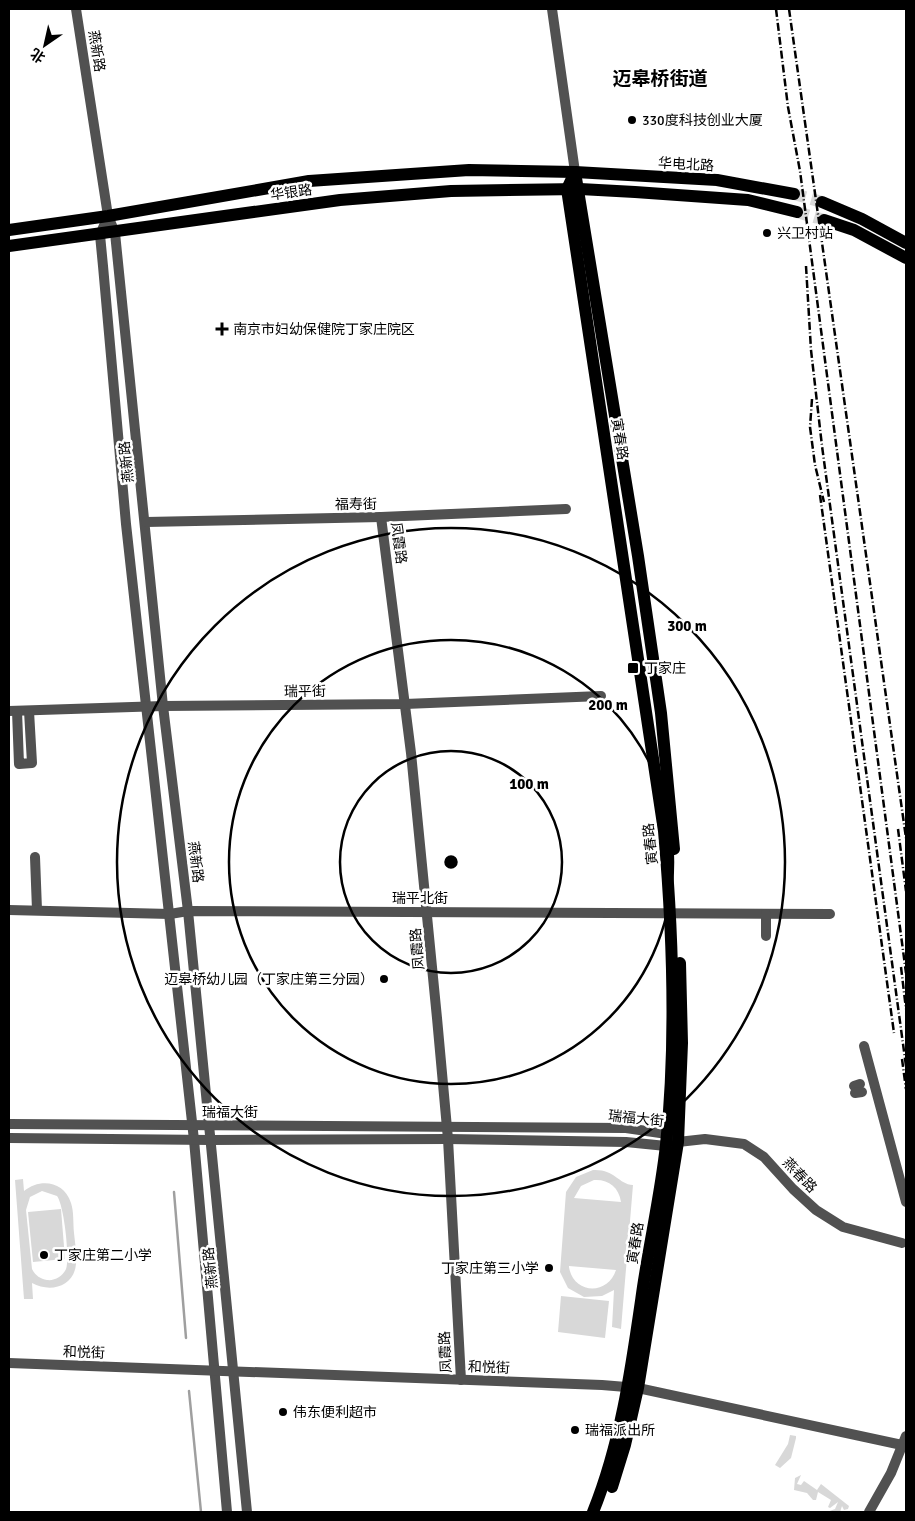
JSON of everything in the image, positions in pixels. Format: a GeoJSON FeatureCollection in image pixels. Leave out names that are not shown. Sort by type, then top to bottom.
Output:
{"type":"FeatureCollection","features":[{"type":"Feature","properties":{"kind":"main road","name":"华银路"},"geometry":{"type":"LineString","coordinates":[[9,230],[108,216],[309,181],[469,170],[575,172]]}},
{"type":"Feature","properties":{"kind":"main road"},"geometry":{"type":"LineString","coordinates":[[575,172],[573,189],[738,199],[797,212]]}},
{"type":"Feature","properties":{"kind":"main road","name":"华电北路"},"geometry":{"type":"LineString","coordinates":[[575,172],[717,180],[794,194]]}},
{"type":"Feature","properties":{"kind":"main road","name":"华银路"},"geometry":{"type":"LineString","coordinates":[[9,246],[115,233],[340,200],[451,191],[573,189]]}},
{"type":"Feature","properties":{"kind":"main road","name":"寅春路"},"geometry":{"type":"LineString","coordinates":[[573,189],[675,914],[670,1141],[625,1445],[602,1512]]}},
{"type":"Feature","properties":{"kind":"main road"},"geometry":{"type":"LineString","coordinates":[[822,202],[862,219],[906,243]]}},
{"type":"Feature","properties":{"kind":"main road"},"geometry":{"type":"LineString","coordinates":[[824,220],[854,230],[906,258]]}},
{"type":"Feature","properties":{"kind":"main road","name":"寅春路"},"geometry":{"type":"LineString","coordinates":[[593,1512],[632,1388]]}},
{"type":"Feature","properties":{"kind":"street","name":"燕新路"},"geometry":{"type":"LineString","coordinates":[[76,9],[108,216],[115,233],[146,522],[163,706],[188,911],[248,1512]]}},
{"type":"Feature","properties":{"kind":"street"},"geometry":{"type":"LineString","coordinates":[[552,9],[575,172]]}},
{"type":"Feature","properties":{"kind":"street","name":"燕新路"},"geometry":{"type":"LineString","coordinates":[[108,216],[100,235],[126,524],[193,1126],[215,1370],[221,1464],[227,1512]]}},
{"type":"Feature","properties":{"kind":"street","name":"福寿街"},"geometry":{"type":"LineString","coordinates":[[146,522],[381,517],[566,508]]}},
{"type":"Feature","properties":{"kind":"street","name":"凤霞路"},"geometry":{"type":"LineString","coordinates":[[381,517],[405,704],[427,911],[448,1139],[461,1380]]}},
{"type":"Feature","properties":{"kind":"street","name":"瑞平街"},"geometry":{"type":"LineString","coordinates":[[13,711],[163,706],[405,704],[601,696]]}},
{"type":"Feature","properties":{"kind":"street"},"geometry":{"type":"LineString","coordinates":[[13,711],[20,764],[32,763],[29,710]]}},
{"type":"Feature","properties":{"kind":"street"},"geometry":{"type":"LineString","coordinates":[[35,857],[36,910]]}},
{"type":"Feature","properties":{"kind":"street","name":"瑞平北街"},"geometry":{"type":"LineString","coordinates":[[9,910],[170,914],[188,911],[830,914]]}},
{"type":"Feature","properties":{"kind":"street"},"geometry":{"type":"LineString","coordinates":[[766,914],[766,936]]}},
{"type":"Feature","properties":{"kind":"street"},"geometry":{"type":"LineString","coordinates":[[864,1046],[864,1087],[906,1202]]}},
{"type":"Feature","properties":{"kind":"street","name":"瑞福大街"},"geometry":{"type":"LineString","coordinates":[[9,1124],[626,1128],[670,1141]]}},
{"type":"Feature","properties":{"kind":"street","name":"瑞福大街"},"geometry":{"type":"LineString","coordinates":[[9,1138],[670,1141]]}},
{"type":"Feature","properties":{"kind":"street","name":"燕春路"},"geometry":{"type":"LineString","coordinates":[[670,1141],[705,1139],[744,1144],[764,1157],[793,1189],[816,1210],[843,1227],[902,1242]]}},
{"type":"Feature","properties":{"kind":"street","name":"和悦街"},"geometry":{"type":"LineString","coordinates":[[9,1363],[632,1388],[904,1440]]}},
{"type":"Feature","properties":{"kind":"street"},"geometry":{"type":"LineString","coordinates":[[869,1512],[890,1473],[904,1440]]}},
{"type":"Feature","properties":{"kind":"shaded area"},"geometry":{"type":"Polygon","coordinates":[[[593,1170],[600,1170],[633,1185],[621,1329],[612,1327],[614,1290],[602,1296],[584,1297],[568,1288],[560,1272],[566,1192],[576,1177],[593,1170]],[[594,1180],[581,1186],[574,1198],[621,1202],[618,1192],[612,1185],[604,1181],[594,1180]],[[569,1266],[572,1276],[577,1283],[584,1287],[599,1288],[612,1278],[616,1270],[569,1266]]]}},
{"type":"Feature","properties":{"kind":"shaded area"},"geometry":{"type":"Polygon","coordinates":[[[23,1179],[24,1191],[37,1184],[44,1183],[57,1186],[68,1196],[73,1210],[76,1256],[74,1272],[66,1283],[60,1286],[46,1287],[32,1283],[33,1299],[24,1299],[15,1180],[23,1179]],[[42,1191],[30,1197],[26,1210],[32,1269],[42,1279],[47,1280],[53,1280],[61,1276],[65,1272],[67,1263],[64,1220],[57,1196],[42,1191]]]}},
{"type":"Feature","properties":{"kind":"shaded area"},"geometry":{"type":"Polygon","coordinates":[[[61,1209],[65,1259],[33,1262],[28,1212],[61,1209]]]}},
{"type":"Feature","properties":{"kind":"shaded area"},"geometry":{"type":"Polygon","coordinates":[[[561,1296],[609,1301],[605,1338],[558,1332],[561,1296]]]}},
{"type":"Feature","properties":{"kind":"shaded area"},"geometry":{"type":"Polygon","coordinates":[[[790,1435],[796,1436],[791,1458],[780,1468],[775,1465],[788,1444],[790,1435]]]}},
{"type":"Feature","properties":{"kind":"shaded area"},"geometry":{"type":"Polygon","coordinates":[[[801,1475],[797,1484],[801,1485],[804,1481],[817,1490],[821,1484],[849,1506],[848,1509],[844,1510],[842,1506],[840,1512],[827,1512],[835,1509],[838,1502],[830,1508],[828,1507],[831,1500],[818,1492],[816,1500],[813,1500],[807,1493],[794,1490],[795,1478],[801,1475]]]}},
{"type":"Feature","properties":{"kind":"waterway"},"geometry":{"type":"LineString","coordinates":[[174,1192],[186,1338]]}},
{"type":"Feature","properties":{"kind":"waterway"},"geometry":{"type":"LineString","coordinates":[[189,1391],[201,1512]]}},
{"type":"Feature","properties":{"kind":"tunnel"},"geometry":{"type":"LineString","coordinates":[[794,194],[822,202]]}},
{"type":"Feature","properties":{"kind":"tunnel"},"geometry":{"type":"LineString","coordinates":[[797,212],[824,220]]}},
{"type":"Feature","properties":{"kind":"railway"},"geometry":{"type":"LineString","coordinates":[[776,9],[788,107],[800,171],[906,973]]}},
{"type":"Feature","properties":{"kind":"railway"},"geometry":{"type":"LineString","coordinates":[[789,9],[906,838]]}},
{"type":"Feature","properties":{"kind":"railway"},"geometry":{"type":"LineString","coordinates":[[806,266],[811,350],[822,446],[906,1066]]}},
{"type":"Feature","properties":{"kind":"railway"},"geometry":{"type":"LineString","coordinates":[[812,399],[810,427],[815,465],[824,502]]}},
{"type":"Feature","properties":{"kind":"railway"},"geometry":{"type":"LineString","coordinates":[[820,495],[894,1033]]}},
{"type":"Feature","properties":{"kind":"railway"},"geometry":{"type":"LineString","coordinates":[[898,829],[906,891]]}},
{"type":"Feature","properties":{"kind":"railway"},"geometry":{"type":"LineString","coordinates":[[901,967],[906,1009]]}},
{"type":"Feature","properties":{"kind":"railway"},"geometry":{"type":"LineString","coordinates":[[902,1059],[906,1089]]}},
{"type":"Feature","properties":{"kind":"place","name":"330度科技创业大厦"},"geometry":{"type":"Point","coordinates":[632,120]}},
{"type":"Feature","properties":{"kind":"place","name":"兴卫村站"},"geometry":{"type":"Point","coordinates":[767,233]}},
{"type":"Feature","properties":{"kind":"place","name":"南京市妇幼保健院丁家庄院区"},"geometry":{"type":"Point","coordinates":[222,329]}},
{"type":"Feature","properties":{"kind":"place","name":"丁家庄"},"geometry":{"type":"Point","coordinates":[633,668]}},
{"type":"Feature","properties":{"kind":"place","name":"迈皋桥幼儿园（丁家庄第三分园）"},"geometry":{"type":"Point","coordinates":[384,979]}},
{"type":"Feature","properties":{"kind":"place","name":"丁家庄第二小学"},"geometry":{"type":"Point","coordinates":[44,1255]}},
{"type":"Feature","properties":{"kind":"place","name":"丁家庄第三小学"},"geometry":{"type":"Point","coordinates":[549,1268]}},
{"type":"Feature","properties":{"kind":"place","name":"伟东便利超市"},"geometry":{"type":"Point","coordinates":[283,1412]}},
{"type":"Feature","properties":{"kind":"place","name":"瑞福派出所"},"geometry":{"type":"Point","coordinates":[575,1430]}},
{"type":"Feature","properties":{"kind":"district","name":"迈皋桥街道"},"geometry":{"type":"Point","coordinates":[660,78]}}]}
